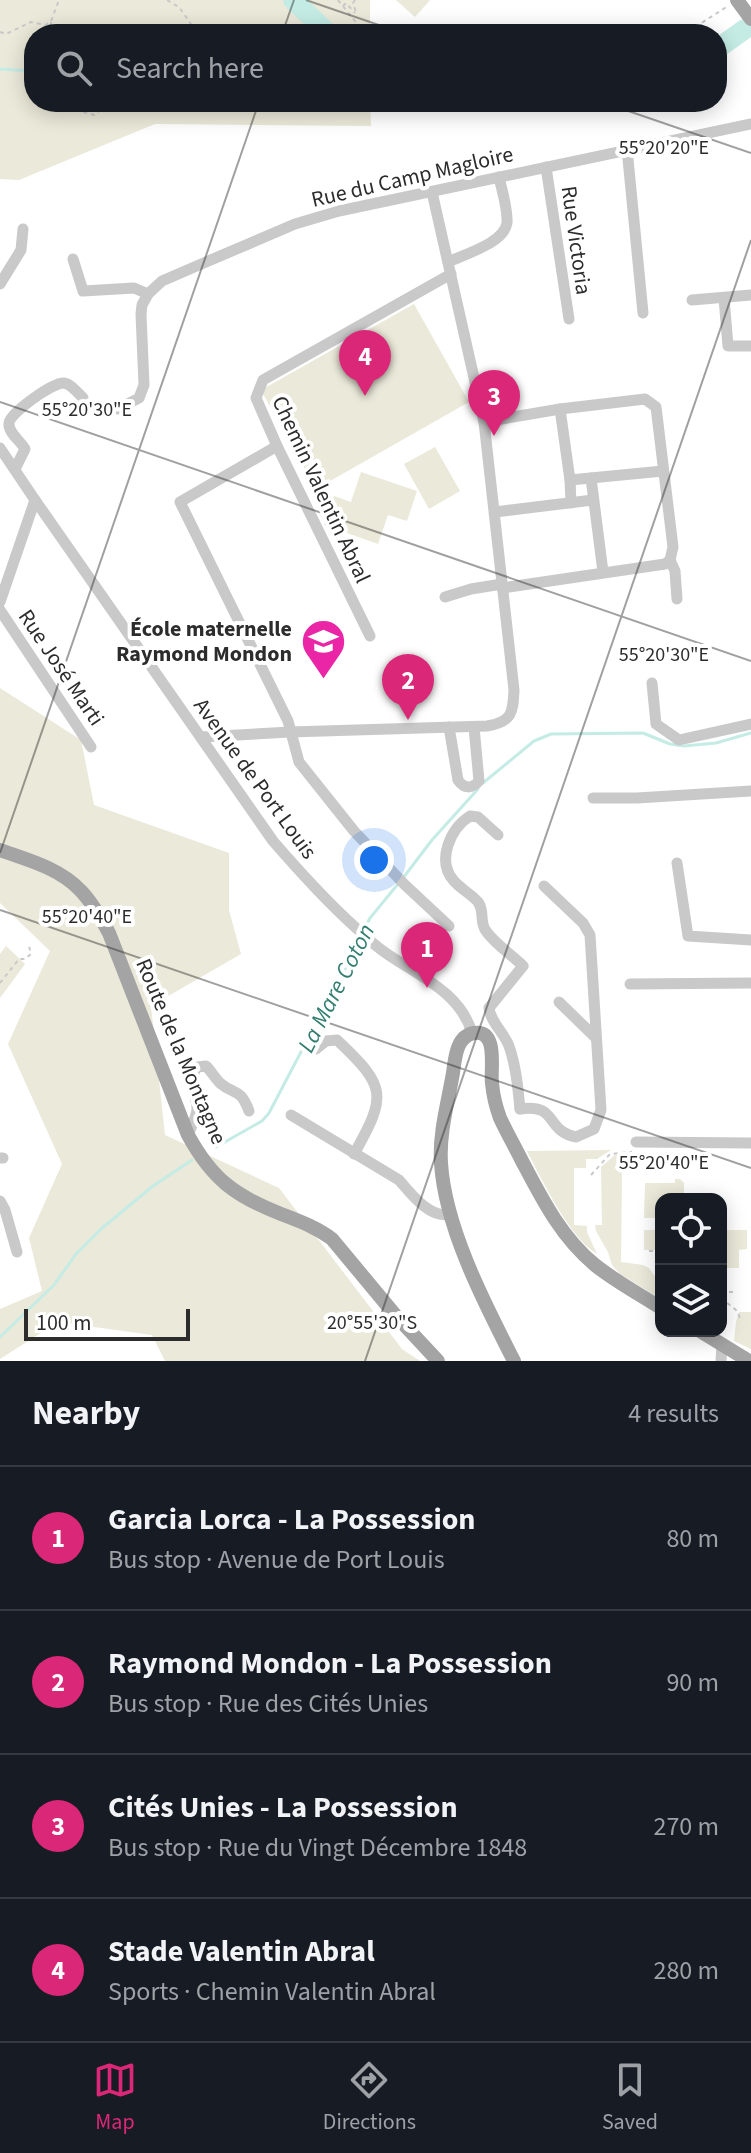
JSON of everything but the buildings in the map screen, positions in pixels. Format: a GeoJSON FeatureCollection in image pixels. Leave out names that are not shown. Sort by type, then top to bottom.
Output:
{"type":"FeatureCollection","features":[{"type":"Feature","properties":{"kind":"main road"},"geometry":{"type":"LineString","coordinates":[[735,1],[751,19]]}},
{"type":"Feature","properties":{"kind":"main road","name":"Route de la Montagne"},"geometry":{"type":"LineString","coordinates":[[0,850],[65,877],[81,890],[95,909],[109,933],[188,1135],[200,1157],[218,1179],[250,1200],[321,1231],[332,1239],[438,1361]]}},
{"type":"Feature","properties":{"kind":"main road"},"geometry":{"type":"LineString","coordinates":[[514,1361],[488,1308],[450,1214],[444,1188],[441,1160],[443,1131],[458,1047],[464,1037],[472,1033],[487,1038],[491,1046],[494,1097],[504,1126],[545,1206],[594,1264],[655,1304]]}},
{"type":"Feature","properties":{"kind":"main road"},"geometry":{"type":"LineString","coordinates":[[710,1337],[748,1359]]}},
{"type":"Feature","properties":{"kind":"street","name":"Rue du Camp Magloire"},"geometry":{"type":"LineString","coordinates":[[148,294],[162,281],[295,224],[339,211],[751,124]]}},
{"type":"Feature","properties":{"kind":"street"},"geometry":{"type":"LineString","coordinates":[[627,149],[643,313]]}},
{"type":"Feature","properties":{"kind":"street","name":"Rue Victoria"},"geometry":{"type":"LineString","coordinates":[[546,167],[569,319]]}},
{"type":"Feature","properties":{"kind":"street","name":"Chemin Valentin Abral"},"geometry":{"type":"LineString","coordinates":[[370,636],[256,398],[263,380],[496,240],[504,232],[507,221],[499,177]]}},
{"type":"Feature","properties":{"kind":"street"},"geometry":{"type":"LineString","coordinates":[[201,737],[474,727],[501,724],[510,714],[514,690],[484,422],[432,192]]}},
{"type":"Feature","properties":{"kind":"street"},"geometry":{"type":"LineString","coordinates":[[0,284],[21,250],[23,229]]}},
{"type":"Feature","properties":{"kind":"street"},"geometry":{"type":"LineString","coordinates":[[73,259],[83,291],[134,288],[148,294],[141,314],[142,393],[139,398],[118,409]]}},
{"type":"Feature","properties":{"kind":"street"},"geometry":{"type":"LineString","coordinates":[[692,300],[751,295]]}},
{"type":"Feature","properties":{"kind":"street"},"geometry":{"type":"LineString","coordinates":[[724,298],[728,346],[751,346]]}},
{"type":"Feature","properties":{"kind":"street"},"geometry":{"type":"LineString","coordinates":[[15,469],[25,449],[11,432],[11,417],[57,384],[72,387],[83,398]]}},
{"type":"Feature","properties":{"kind":"street"},"geometry":{"type":"LineString","coordinates":[[484,422],[560,409],[645,399],[652,402],[656,407],[673,547],[670,560],[675,571],[677,599]]}},
{"type":"Feature","properties":{"kind":"street"},"geometry":{"type":"LineString","coordinates":[[560,409],[571,503]]}},
{"type":"Feature","properties":{"kind":"street"},"geometry":{"type":"LineString","coordinates":[[277,446],[180,502],[288,721],[299,762],[354,831],[449,926]]}},
{"type":"Feature","properties":{"kind":"street","name":"Avenue de Port Louis"},"geometry":{"type":"LineString","coordinates":[[0,448],[273,841],[311,886],[381,950],[441,989],[464,1013],[472,1033]]}},
{"type":"Feature","properties":{"kind":"street"},"geometry":{"type":"LineString","coordinates":[[570,480],[663,471]]}},
{"type":"Feature","properties":{"kind":"street"},"geometry":{"type":"LineString","coordinates":[[591,478],[603,572]]}},
{"type":"Feature","properties":{"kind":"street","name":"Rue José Marti"},"geometry":{"type":"LineString","coordinates":[[0,602],[35,500]]}},
{"type":"Feature","properties":{"kind":"street"},"geometry":{"type":"LineString","coordinates":[[495,512],[593,500]]}},
{"type":"Feature","properties":{"kind":"street"},"geometry":{"type":"LineString","coordinates":[[445,597],[471,589],[659,565],[670,560]]}},
{"type":"Feature","properties":{"kind":"street","name":"Rue José Marti"},"geometry":{"type":"LineString","coordinates":[[0,610],[91,747]]}},
{"type":"Feature","properties":{"kind":"street"},"geometry":{"type":"LineString","coordinates":[[652,683],[656,724],[679,740],[751,724]]}},
{"type":"Feature","properties":{"kind":"street"},"geometry":{"type":"LineString","coordinates":[[449,727],[458,780],[468,788],[479,781],[474,727]]}},
{"type":"Feature","properties":{"kind":"street"},"geometry":{"type":"LineString","coordinates":[[593,798],[751,791]]}},
{"type":"Feature","properties":{"kind":"street"},"geometry":{"type":"LineString","coordinates":[[498,835],[478,817],[470,816],[454,829],[446,857],[448,872],[454,881],[477,900],[483,911],[486,931],[523,966],[489,1008],[513,1058],[520,1109]]}},
{"type":"Feature","properties":{"kind":"street"},"geometry":{"type":"LineString","coordinates":[[677,863],[688,936],[751,940]]}},
{"type":"Feature","properties":{"kind":"street"},"geometry":{"type":"LineString","coordinates":[[504,1126],[520,1109],[533,1107],[545,1111],[561,1132],[576,1137],[594,1129],[601,1110],[590,935],[583,923],[544,886]]}},
{"type":"Feature","properties":{"kind":"street"},"geometry":{"type":"LineString","coordinates":[[630,984],[751,983]]}},
{"type":"Feature","properties":{"kind":"street"},"geometry":{"type":"LineString","coordinates":[[559,1002],[595,1037]]}},
{"type":"Feature","properties":{"kind":"street"},"geometry":{"type":"LineString","coordinates":[[316,1049],[326,1041],[337,1040],[365,1066],[376,1084],[378,1106],[354,1154]]}},
{"type":"Feature","properties":{"kind":"street"},"geometry":{"type":"LineString","coordinates":[[188,1135],[197,1112],[192,1082],[197,1067],[206,1066],[222,1085],[237,1091],[244,1098],[249,1111]]}},
{"type":"Feature","properties":{"kind":"street"},"geometry":{"type":"LineString","coordinates":[[291,1115],[399,1180],[430,1210],[439,1215],[450,1214]]}},
{"type":"Feature","properties":{"kind":"street"},"geometry":{"type":"LineString","coordinates":[[634,1147],[751,1143]]}},
{"type":"Feature","properties":{"kind":"street"},"geometry":{"type":"LineString","coordinates":[[0,1201],[17,1252]]}},
{"type":"Feature","properties":{"kind":"street"},"geometry":{"type":"LineString","coordinates":[[721,1361],[722,1344]]}},
{"type":"Feature","properties":{"kind":"path"},"geometry":{"type":"LineString","coordinates":[[51,24],[59,0]]}},
{"type":"Feature","properties":{"kind":"path"},"geometry":{"type":"LineString","coordinates":[[167,0],[179,7],[191,24]]}},
{"type":"Feature","properties":{"kind":"path"},"geometry":{"type":"LineString","coordinates":[[338,0],[357,24]]}},
{"type":"Feature","properties":{"kind":"path"},"geometry":{"type":"LineString","coordinates":[[343,6],[346,3],[354,14],[357,12],[353,3],[355,0]]}},
{"type":"Feature","properties":{"kind":"path"},"geometry":{"type":"LineString","coordinates":[[700,24],[735,1]]}},
{"type":"Feature","properties":{"kind":"path"},"geometry":{"type":"LineString","coordinates":[[47,24],[51,21]]}},
{"type":"Feature","properties":{"kind":"path"},"geometry":{"type":"LineString","coordinates":[[0,32],[6,34],[24,25]]}},
{"type":"Feature","properties":{"kind":"path"},"geometry":{"type":"LineString","coordinates":[[0,983],[19,959],[31,954],[29,946]]}},
{"type":"Feature","properties":{"kind":"path"},"geometry":{"type":"LineString","coordinates":[[591,1175],[610,1154],[634,1147]]}},
{"type":"Feature","properties":{"kind":"path"},"geometry":{"type":"LineString","coordinates":[[649,1251],[655,1251]]}},
{"type":"Feature","properties":{"kind":"path"},"geometry":{"type":"LineString","coordinates":[[727,1292],[736,1292]]}},
{"type":"Feature","properties":{"kind":"path"},"geometry":{"type":"LineString","coordinates":[[727,1303],[736,1310],[741,1320]]}},
{"type":"Feature","properties":{"kind":"shaded area"},"geometry":{"type":"Polygon","coordinates":[[[0,0],[370,0],[370,24],[24,24],[24,112],[370,112],[371,126],[155,124],[19,180],[0,179],[0,0]]]}},
{"type":"Feature","properties":{"kind":"shaded area"},"geometry":{"type":"Polygon","coordinates":[[[396,0],[430,0],[415,17],[396,0]]]}},
{"type":"Feature","properties":{"kind":"shaded area"},"geometry":{"type":"Polygon","coordinates":[[[414,304],[469,402],[316,489],[261,390],[414,304]]]}},
{"type":"Feature","properties":{"kind":"shaded area"},"geometry":{"type":"Polygon","coordinates":[[[435,447],[460,491],[429,509],[404,464],[435,447]]]}},
{"type":"Feature","properties":{"kind":"shaded area"},"geometry":{"type":"Polygon","coordinates":[[[361,472],[417,491],[407,521],[388,515],[378,544],[324,525],[334,496],[351,502],[361,472]]]}},
{"type":"Feature","properties":{"kind":"shaded area"},"geometry":{"type":"Polygon","coordinates":[[[0,688],[81,740],[94,805],[229,853],[229,910],[241,954],[151,1006],[165,1135],[279,1188],[402,1349],[420,1361],[165,1361],[152,1335],[58,1322],[0,1359],[0,1309],[42,1291],[29,1238],[62,1164],[8,1044],[50,951],[0,903],[0,688]]]}},
{"type":"Feature","properties":{"kind":"shaded area"},"geometry":{"type":"Polygon","coordinates":[[[6,946],[25,964],[0,998],[0,954],[6,946]]]}},
{"type":"Feature","properties":{"kind":"shaded area"},"geometry":{"type":"Polygon","coordinates":[[[611,1150],[597,1159],[586,1159],[586,1168],[574,1168],[574,1225],[587,1226],[597,1254],[567,1222],[527,1151],[611,1150]]]}},
{"type":"Feature","properties":{"kind":"shaded area"},"geometry":{"type":"Polygon","coordinates":[[[635,1154],[635,1170],[622,1170],[621,1262],[649,1268],[655,1276],[655,1295],[620,1274],[612,1265],[596,1231],[595,1225],[602,1225],[601,1167],[615,1155],[635,1154]]]}},
{"type":"Feature","properties":{"kind":"shaded area"},"geometry":{"type":"Polygon","coordinates":[[[675,1179],[680,1179],[684,1183],[684,1193],[655,1193],[655,1218],[644,1218],[645,1183],[675,1183],[675,1179]]]}},
{"type":"Feature","properties":{"kind":"shaded area"},"geometry":{"type":"Polygon","coordinates":[[[644,1230],[655,1230],[655,1250],[644,1250],[644,1230]]]}},
{"type":"Feature","properties":{"kind":"shaded area"},"geometry":{"type":"Polygon","coordinates":[[[727,1230],[747,1230],[747,1249],[739,1250],[739,1268],[727,1268],[727,1230]]]}},
{"type":"Feature","properties":{"kind":"shaded area"},"geometry":{"type":"Polygon","coordinates":[[[739,1312],[751,1312],[751,1349],[734,1341],[739,1312]]]}},
{"type":"Feature","properties":{"kind":"waterway"},"geometry":{"type":"LineString","coordinates":[[293,0],[318,24]]}},
{"type":"Feature","properties":{"kind":"waterway"},"geometry":{"type":"LineString","coordinates":[[727,42],[745,29]]}},
{"type":"Feature","properties":{"kind":"waterway"},"geometry":{"type":"LineString","coordinates":[[0,69],[24,70]]}},
{"type":"Feature","properties":{"kind":"waterway","name":"La Mare Coton"},"geometry":{"type":"LineString","coordinates":[[483,783],[534,741],[551,734],[643,733],[684,746],[716,743],[751,733]]}},
{"type":"Feature","properties":{"kind":"waterway","name":"La Mare Coton"},"geometry":{"type":"LineString","coordinates":[[403,878],[478,789]]}},
{"type":"Feature","properties":{"kind":"waterway","name":"La Mare Coton"},"geometry":{"type":"LineString","coordinates":[[216,1147],[262,1121],[269,1113],[302,1050],[327,1013],[370,918],[398,884]]}},
{"type":"Feature","properties":{"kind":"waterway","name":"La Mare Coton"},"geometry":{"type":"LineString","coordinates":[[0,1337],[54,1285],[76,1254],[101,1229],[153,1186],[192,1160]]}},
{"type":"Feature","properties":{"kind":"place","name":"Stade Valentin Abral"},"geometry":{"type":"Point","coordinates":[365,396]}},
{"type":"Feature","properties":{"kind":"place","name":"Cités Unies - La Possession"},"geometry":{"type":"Point","coordinates":[494,436]}},
{"type":"Feature","properties":{"kind":"place","name":"École maternelle Raymond Mondon"},"geometry":{"type":"Point","coordinates":[323,680]}},
{"type":"Feature","properties":{"kind":"place","name":"Raymond Mondon - La Possession"},"geometry":{"type":"Point","coordinates":[408,720]}},
{"type":"Feature","properties":{"kind":"place","name":"Garcia Lorca - La Possession"},"geometry":{"type":"Point","coordinates":[427,988]}}]}
